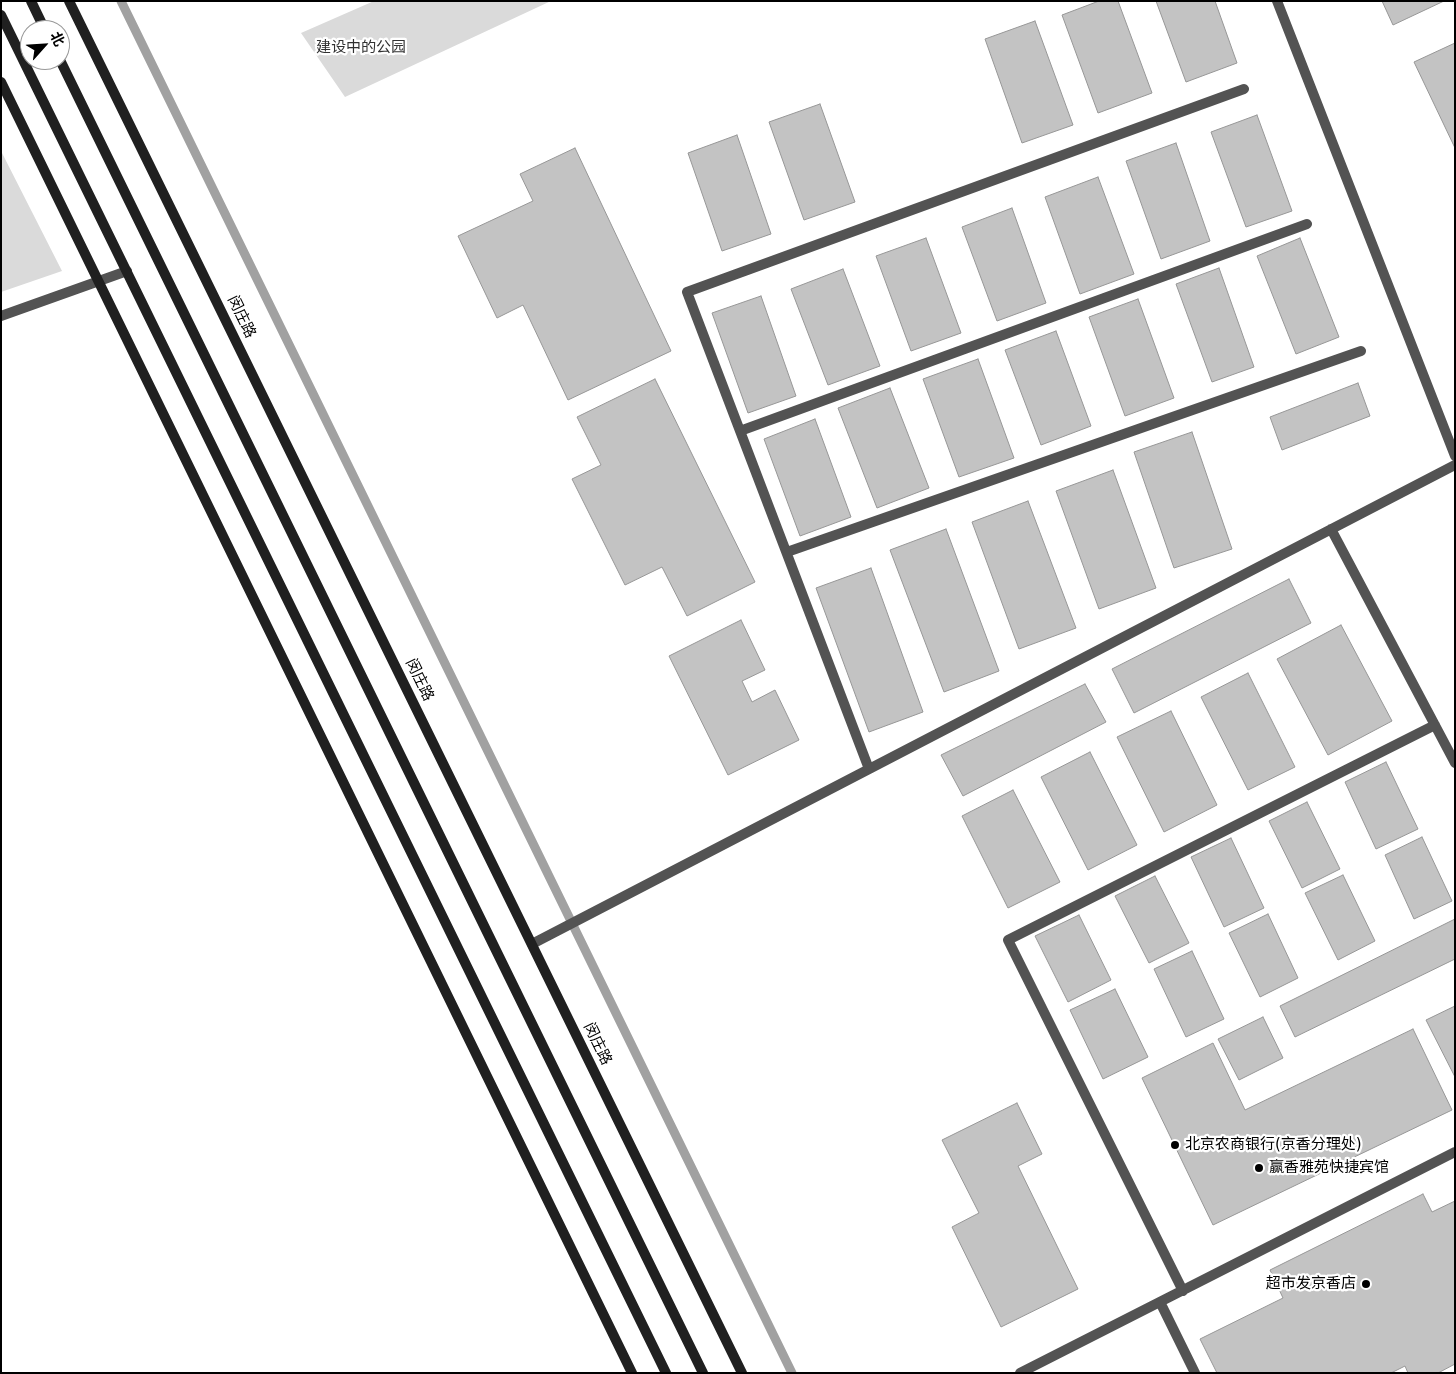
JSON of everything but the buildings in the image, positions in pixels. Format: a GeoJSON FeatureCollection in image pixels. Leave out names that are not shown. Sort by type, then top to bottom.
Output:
{"type":"FeatureCollection","features":[{"type":"Feature","properties":{"kind":"main road"},"geometry":{"type":"LineString","coordinates":[[31,1],[40,20]]}},
{"type":"Feature","properties":{"kind":"main road","name":"闵庄路"},"geometry":{"type":"LineString","coordinates":[[69,1],[742,1373]]}},
{"type":"Feature","properties":{"kind":"main road"},"geometry":{"type":"LineString","coordinates":[[1,15],[666,1373]]}},
{"type":"Feature","properties":{"kind":"main road"},"geometry":{"type":"LineString","coordinates":[[65,70],[703,1373]]}},
{"type":"Feature","properties":{"kind":"main road"},"geometry":{"type":"LineString","coordinates":[[1,82],[632,1373]]}},
{"type":"Feature","properties":{"kind":"street"},"geometry":{"type":"LineString","coordinates":[[1277,1],[1455,456]]}},
{"type":"Feature","properties":{"kind":"street"},"geometry":{"type":"LineString","coordinates":[[870,768],[687,292],[1244,89]]}},
{"type":"Feature","properties":{"kind":"street"},"geometry":{"type":"LineString","coordinates":[[740,431],[1306,224]]}},
{"type":"Feature","properties":{"kind":"street"},"geometry":{"type":"LineString","coordinates":[[1,316],[127,271]]}},
{"type":"Feature","properties":{"kind":"street"},"geometry":{"type":"LineString","coordinates":[[786,552],[1361,351]]}},
{"type":"Feature","properties":{"kind":"street"},"geometry":{"type":"LineString","coordinates":[[532,944],[1455,464]]}},
{"type":"Feature","properties":{"kind":"street"},"geometry":{"type":"LineString","coordinates":[[1331,529],[1455,763]]}},
{"type":"Feature","properties":{"kind":"street"},"geometry":{"type":"LineString","coordinates":[[1183,1291],[1008,940],[1435,725]]}},
{"type":"Feature","properties":{"kind":"street"},"geometry":{"type":"LineString","coordinates":[[1020,1373],[1455,1152]]}},
{"type":"Feature","properties":{"kind":"street"},"geometry":{"type":"LineString","coordinates":[[1160,1302],[1195,1373]]}},
{"type":"Feature","properties":{"kind":"green space","name":"建设中的公园"},"geometry":{"type":"Polygon","coordinates":[[[374,1],[551,1],[345,97],[301,33],[374,1]]]}},
{"type":"Feature","properties":{"kind":"green space"},"geometry":{"type":"Polygon","coordinates":[[[1,151],[62,271],[1,292],[1,151]]]}},
{"type":"Feature","properties":{"kind":"waterway"},"geometry":{"type":"LineString","coordinates":[[121,1],[792,1373]]}},
{"type":"Feature","properties":{"kind":"place","name":"北京农商银行(京香分理处)"},"geometry":{"type":"Point","coordinates":[1175,1145]}},
{"type":"Feature","properties":{"kind":"place","name":"赢香雅苑快捷宾馆"},"geometry":{"type":"Point","coordinates":[1259,1168]}},
{"type":"Feature","properties":{"kind":"place","name":"超市发京香店"},"geometry":{"type":"Point","coordinates":[1366,1284]}}]}
